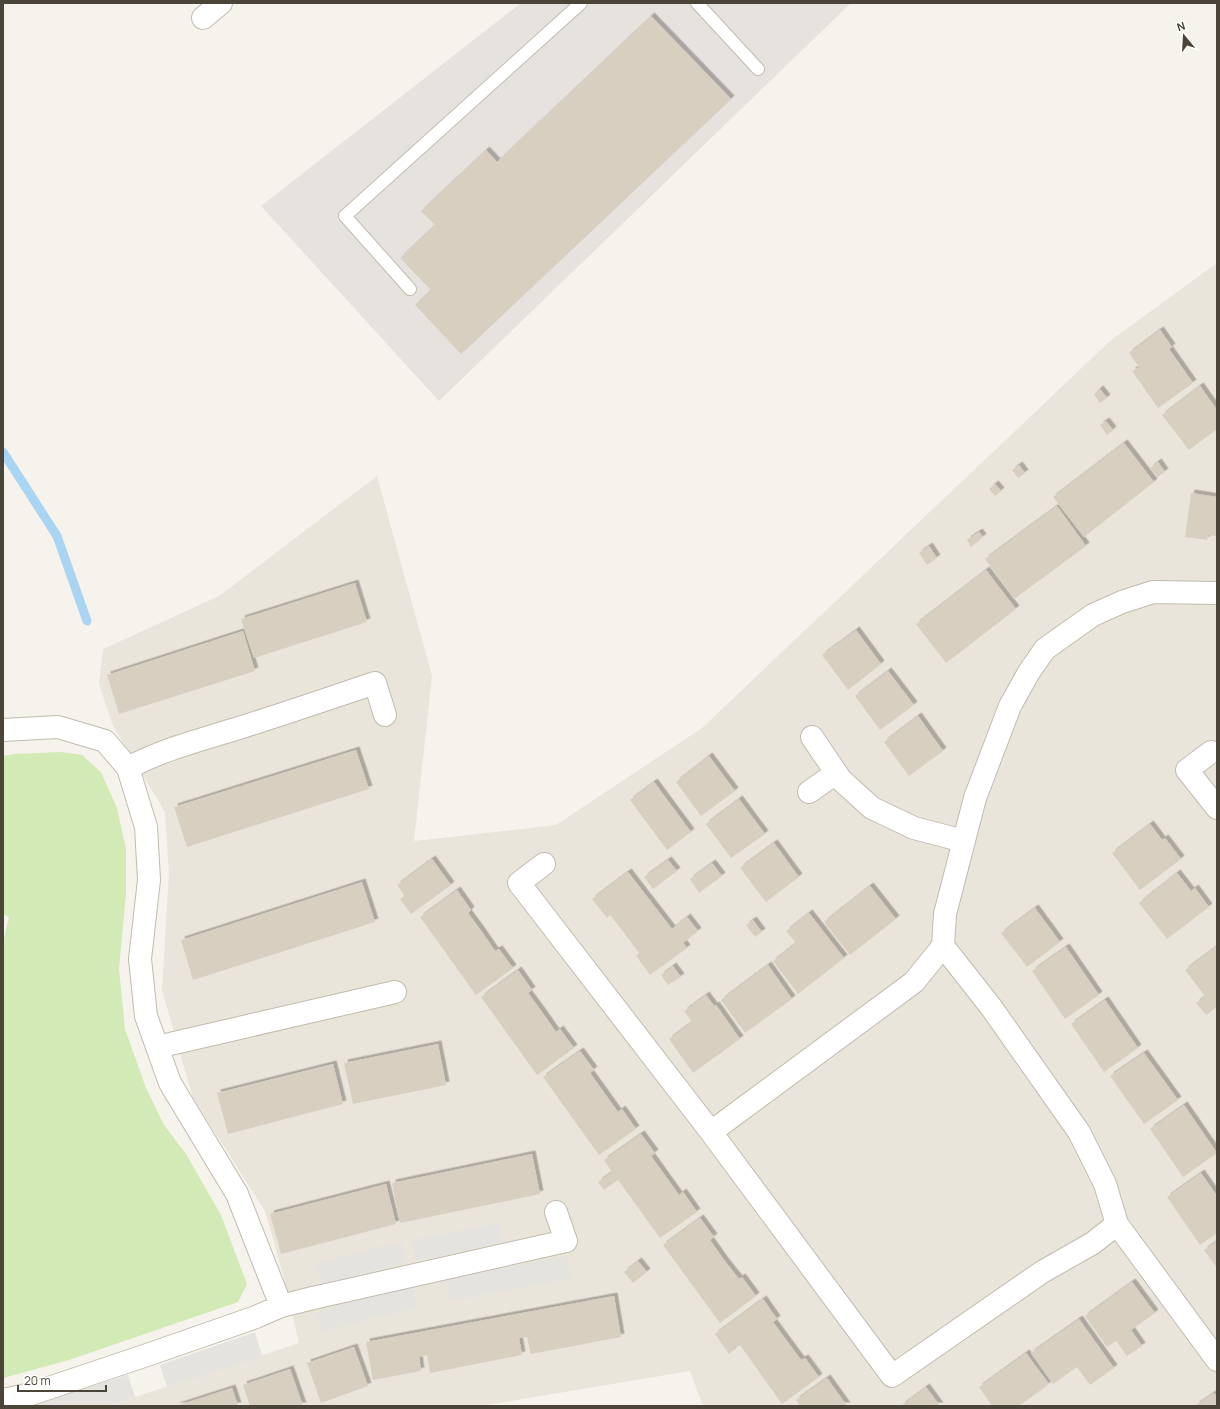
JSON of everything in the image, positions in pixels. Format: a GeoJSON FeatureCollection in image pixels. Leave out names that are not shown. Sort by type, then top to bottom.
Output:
{"type":"FeatureCollection","features":[{"type":"Feature","properties":{"kind":"street"},"geometry":{"type":"LineString","coordinates":[[203,18],[221,3]]}},
{"type":"Feature","properties":{"kind":"street"},"geometry":{"type":"LineString","coordinates":[[711,1132],[914,982],[943,946],[945,914],[975,798],[1010,706],[1029,672],[1045,649],[1093,615],[1122,602],[1153,592],[1217,593]]}},
{"type":"Feature","properties":{"kind":"street"},"geometry":{"type":"LineString","coordinates":[[128,768],[163,752],[375,683],[385,715]]}},
{"type":"Feature","properties":{"kind":"street"},"geometry":{"type":"LineString","coordinates":[[3,730],[58,727],[105,741],[128,768],[146,827],[149,880],[140,959],[146,1016],[170,1083],[237,1194],[281,1306]]}},
{"type":"Feature","properties":{"kind":"street"},"geometry":{"type":"LineString","coordinates":[[812,737],[841,780],[872,808],[914,828],[964,841]]}},
{"type":"Feature","properties":{"kind":"street"},"geometry":{"type":"LineString","coordinates":[[1211,752],[1187,770],[1217,808]]}},
{"type":"Feature","properties":{"kind":"street"},"geometry":{"type":"LineString","coordinates":[[809,792],[836,773]]}},
{"type":"Feature","properties":{"kind":"street"},"geometry":{"type":"LineString","coordinates":[[544,864],[519,883],[711,1132],[892,1376],[1042,1272],[1093,1243],[1117,1224]]}},
{"type":"Feature","properties":{"kind":"street"},"geometry":{"type":"LineString","coordinates":[[943,946],[992,1007],[1079,1132],[1105,1184],[1117,1224],[1217,1360]]}},
{"type":"Feature","properties":{"kind":"street"},"geometry":{"type":"LineString","coordinates":[[157,1047],[395,992]]}},
{"type":"Feature","properties":{"kind":"street"},"geometry":{"type":"LineString","coordinates":[[3,1400],[31,1394],[142,1357],[256,1317],[281,1306],[566,1241],[556,1212]]}},
{"type":"Feature","properties":{"kind":"lane"},"geometry":{"type":"LineString","coordinates":[[410,289],[345,216],[581,3]]}},
{"type":"Feature","properties":{"kind":"lane"},"geometry":{"type":"LineString","coordinates":[[698,3],[758,69]]}},
{"type":"Feature","properties":{"kind":"shaded area"},"geometry":{"type":"Polygon","coordinates":[[[521,3],[851,3],[439,401],[261,206],[521,3]]]}},
{"type":"Feature","properties":{"kind":"shaded area"},"geometry":{"type":"Polygon","coordinates":[[[1217,263],[1217,1406],[703,1406],[690,1371],[481,1406],[108,1406],[299,1343],[283,1274],[265,1211],[193,1098],[162,990],[169,873],[165,812],[113,726],[99,684],[103,649],[219,596],[377,476],[432,676],[414,841],[556,825],[702,728],[1110,341],[1217,263]]]}},
{"type":"Feature","properties":{"kind":"shaded area"},"geometry":{"type":"Polygon","coordinates":[[[498,1223],[502,1242],[416,1261],[412,1240],[498,1223]]]}},
{"type":"Feature","properties":{"kind":"shaded area"},"geometry":{"type":"Polygon","coordinates":[[[401,1241],[407,1263],[321,1285],[316,1263],[401,1241]]]}},
{"type":"Feature","properties":{"kind":"shaded area"},"geometry":{"type":"Polygon","coordinates":[[[567,1256],[571,1278],[451,1301],[446,1279],[567,1256]]]}},
{"type":"Feature","properties":{"kind":"shaded area"},"geometry":{"type":"Polygon","coordinates":[[[414,1287],[417,1308],[367,1319],[322,1332],[314,1313],[358,1300],[414,1287]]]}},
{"type":"Feature","properties":{"kind":"shaded area"},"geometry":{"type":"Polygon","coordinates":[[[255,1332],[262,1356],[167,1387],[160,1365],[255,1332]]]}},
{"type":"Feature","properties":{"kind":"shaded area"},"geometry":{"type":"Polygon","coordinates":[[[128,1375],[135,1397],[108,1406],[28,1406],[128,1375]]]}},
{"type":"Feature","properties":{"kind":"green space"},"geometry":{"type":"Polygon","coordinates":[[[61,752],[82,755],[101,772],[117,808],[126,849],[126,894],[119,969],[125,1029],[146,1088],[164,1125],[186,1154],[221,1215],[247,1284],[238,1302],[69,1360],[3,1378],[3,943],[9,917],[3,914],[3,756],[14,754],[61,752]]]}},
{"type":"Feature","properties":{"kind":"building"},"geometry":{"type":"Polygon","coordinates":[[[651,16],[731,99],[461,354],[415,305],[431,290],[400,258],[435,225],[421,211],[486,150],[497,162],[651,16]]]}},
{"type":"Feature","properties":{"kind":"building"},"geometry":{"type":"Polygon","coordinates":[[[1160,330],[1172,347],[1169,349],[1193,383],[1158,408],[1132,371],[1139,367],[1129,353],[1160,330]]]}},
{"type":"Feature","properties":{"kind":"building"},"geometry":{"type":"Polygon","coordinates":[[[1200,386],[1217,410],[1217,429],[1189,450],[1162,415],[1200,386]]]}},
{"type":"Feature","properties":{"kind":"building"},"geometry":{"type":"Polygon","coordinates":[[[1100,389],[1107,398],[1100,403],[1094,394],[1100,389]]]}},
{"type":"Feature","properties":{"kind":"building"},"geometry":{"type":"Polygon","coordinates":[[[1106,421],[1113,430],[1107,435],[1100,425],[1106,421]]]}},
{"type":"Feature","properties":{"kind":"building"},"geometry":{"type":"Polygon","coordinates":[[[1124,443],[1154,482],[1084,537],[1053,497],[1124,443]]]}},
{"type":"Feature","properties":{"kind":"building"},"geometry":{"type":"Polygon","coordinates":[[[1158,462],[1165,472],[1157,477],[1150,468],[1158,462]]]}},
{"type":"Feature","properties":{"kind":"building"},"geometry":{"type":"Polygon","coordinates":[[[1019,465],[1025,473],[1018,478],[1012,470],[1019,465]]]}},
{"type":"Feature","properties":{"kind":"building"},"geometry":{"type":"Polygon","coordinates":[[[995,484],[1001,491],[995,496],[989,489],[995,484]]]}},
{"type":"Feature","properties":{"kind":"building"},"geometry":{"type":"Polygon","coordinates":[[[1191,493],[1217,497],[1217,536],[1208,535],[1207,540],[1185,537],[1191,493]]]}},
{"type":"Feature","properties":{"kind":"building"},"geometry":{"type":"Polygon","coordinates":[[[1057,506],[1086,546],[1014,599],[985,559],[1057,506]]]}},
{"type":"Feature","properties":{"kind":"building"},"geometry":{"type":"Polygon","coordinates":[[[979,532],[983,537],[971,547],[967,540],[979,532]]]}},
{"type":"Feature","properties":{"kind":"building"},"geometry":{"type":"Polygon","coordinates":[[[929,546],[937,558],[927,565],[919,553],[929,546]]]}},
{"type":"Feature","properties":{"kind":"building"},"geometry":{"type":"Polygon","coordinates":[[[986,570],[1016,609],[946,663],[916,624],[986,570]]]}},
{"type":"Feature","properties":{"kind":"building"},"geometry":{"type":"Polygon","coordinates":[[[355,583],[367,622],[254,658],[241,619],[355,583]]]}},
{"type":"Feature","properties":{"kind":"building"},"geometry":{"type":"Polygon","coordinates":[[[856,630],[881,664],[848,690],[822,655],[856,630]]]}},
{"type":"Feature","properties":{"kind":"building"},"geometry":{"type":"Polygon","coordinates":[[[243,631],[255,671],[119,714],[107,675],[243,631]]]}},
{"type":"Feature","properties":{"kind":"building"},"geometry":{"type":"Polygon","coordinates":[[[888,671],[914,705],[880,730],[855,696],[888,671]]]}},
{"type":"Feature","properties":{"kind":"building"},"geometry":{"type":"Polygon","coordinates":[[[918,716],[943,751],[909,776],[884,742],[918,716]]]}},
{"type":"Feature","properties":{"kind":"building"},"geometry":{"type":"Polygon","coordinates":[[[356,750],[369,789],[187,847],[174,807],[356,750]]]}},
{"type":"Feature","properties":{"kind":"building"},"geometry":{"type":"Polygon","coordinates":[[[709,756],[735,791],[701,816],[676,782],[709,756]]]}},
{"type":"Feature","properties":{"kind":"building"},"geometry":{"type":"Polygon","coordinates":[[[654,782],[691,832],[667,850],[630,800],[654,782]]]}},
{"type":"Feature","properties":{"kind":"building"},"geometry":{"type":"Polygon","coordinates":[[[739,799],[765,834],[731,858],[706,824],[739,799]]]}},
{"type":"Feature","properties":{"kind":"building"},"geometry":{"type":"Polygon","coordinates":[[[1150,824],[1162,840],[1165,838],[1181,859],[1140,890],[1112,853],[1150,824]]]}},
{"type":"Feature","properties":{"kind":"building"},"geometry":{"type":"Polygon","coordinates":[[[774,843],[799,877],[766,902],[740,868],[774,843]]]}},
{"type":"Feature","properties":{"kind":"building"},"geometry":{"type":"Polygon","coordinates":[[[432,859],[451,885],[411,914],[400,899],[405,896],[397,885],[432,859]]]}},
{"type":"Feature","properties":{"kind":"building"},"geometry":{"type":"Polygon","coordinates":[[[668,860],[677,871],[653,889],[644,877],[668,860]]]}},
{"type":"Feature","properties":{"kind":"building"},"geometry":{"type":"Polygon","coordinates":[[[712,863],[722,876],[699,893],[690,879],[712,863]]]}},
{"type":"Feature","properties":{"kind":"building"},"geometry":{"type":"Polygon","coordinates":[[[628,872],[672,929],[687,917],[698,931],[683,943],[687,948],[650,975],[636,956],[639,953],[625,934],[610,915],[607,918],[592,899],[628,872]]]}},
{"type":"Feature","properties":{"kind":"building"},"geometry":{"type":"Polygon","coordinates":[[[1177,873],[1191,891],[1195,888],[1209,907],[1167,939],[1139,903],[1177,873]]]}},
{"type":"Feature","properties":{"kind":"building"},"geometry":{"type":"Polygon","coordinates":[[[362,882],[375,922],[193,980],[181,940],[362,882]]]}},
{"type":"Feature","properties":{"kind":"building"},"geometry":{"type":"Polygon","coordinates":[[[870,886],[896,919],[850,955],[824,922],[870,886]]]}},
{"type":"Feature","properties":{"kind":"building"},"geometry":{"type":"Polygon","coordinates":[[[457,890],[471,910],[468,913],[495,951],[499,949],[513,968],[476,995],[420,917],[457,890]]]}},
{"type":"Feature","properties":{"kind":"building"},"geometry":{"type":"Polygon","coordinates":[[[1035,908],[1060,942],[1027,967],[1001,933],[1035,908]]]}},
{"type":"Feature","properties":{"kind":"building"},"geometry":{"type":"Polygon","coordinates":[[[809,913],[844,958],[798,994],[773,961],[796,943],[786,931],[809,913]]]}},
{"type":"Feature","properties":{"kind":"building"},"geometry":{"type":"Polygon","coordinates":[[[753,920],[762,932],[755,937],[746,925],[753,920]]]}},
{"type":"Feature","properties":{"kind":"building"},"geometry":{"type":"Polygon","coordinates":[[[1217,946],[1217,1007],[1206,1015],[1196,1003],[1205,996],[1185,970],[1217,946]]]}},
{"type":"Feature","properties":{"kind":"building"},"geometry":{"type":"Polygon","coordinates":[[[1066,947],[1099,995],[1065,1019],[1032,971],[1066,947]]]}},
{"type":"Feature","properties":{"kind":"building"},"geometry":{"type":"Polygon","coordinates":[[[768,965],[792,999],[745,1033],[721,1000],[768,965]]]}},
{"type":"Feature","properties":{"kind":"building"},"geometry":{"type":"Polygon","coordinates":[[[673,966],[681,977],[668,985],[661,975],[673,966]]]}},
{"type":"Feature","properties":{"kind":"building"},"geometry":{"type":"Polygon","coordinates":[[[518,970],[532,990],[528,993],[556,1032],[560,1029],[574,1048],[537,1075],[481,997],[518,970]]]}},
{"type":"Feature","properties":{"kind":"building"},"geometry":{"type":"Polygon","coordinates":[[[706,995],[714,1006],[716,1005],[740,1039],[693,1073],[669,1039],[692,1022],[684,1011],[706,995]]]}},
{"type":"Feature","properties":{"kind":"building"},"geometry":{"type":"Polygon","coordinates":[[[1105,1000],[1138,1048],[1104,1072],[1071,1024],[1105,1000]]]}},
{"type":"Feature","properties":{"kind":"building"},"geometry":{"type":"Polygon","coordinates":[[[438,1044],[446,1085],[353,1104],[344,1063],[438,1044]]]}},
{"type":"Feature","properties":{"kind":"building"},"geometry":{"type":"Polygon","coordinates":[[[580,1051],[594,1070],[590,1073],[618,1112],[622,1109],[636,1129],[599,1155],[543,1077],[580,1051]]]}},
{"type":"Feature","properties":{"kind":"building"},"geometry":{"type":"Polygon","coordinates":[[[1144,1053],[1178,1100],[1144,1124],[1110,1076],[1144,1053]]]}},
{"type":"Feature","properties":{"kind":"building"},"geometry":{"type":"Polygon","coordinates":[[[333,1064],[343,1104],[228,1134],[217,1093],[333,1064]]]}},
{"type":"Feature","properties":{"kind":"building"},"geometry":{"type":"Polygon","coordinates":[[[1184,1105],[1217,1153],[1183,1177],[1150,1129],[1184,1105]]]}},
{"type":"Feature","properties":{"kind":"building"},"geometry":{"type":"Polygon","coordinates":[[[641,1134],[655,1153],[651,1156],[679,1195],[683,1192],[697,1212],[660,1238],[618,1180],[604,1190],[598,1182],[612,1172],[604,1160],[641,1134]]]}},
{"type":"Feature","properties":{"kind":"building"},"geometry":{"type":"Polygon","coordinates":[[[532,1154],[540,1194],[400,1223],[392,1183],[532,1154]]]}},
{"type":"Feature","properties":{"kind":"building"},"geometry":{"type":"Polygon","coordinates":[[[1201,1173],[1217,1196],[1217,1233],[1200,1245],[1167,1197],[1201,1173]]]}},
{"type":"Feature","properties":{"kind":"building"},"geometry":{"type":"Polygon","coordinates":[[[386,1184],[396,1224],[281,1254],[270,1214],[386,1184]]]}},
{"type":"Feature","properties":{"kind":"building"},"geometry":{"type":"Polygon","coordinates":[[[700,1218],[714,1237],[710,1240],[724,1260],[739,1279],[742,1277],[756,1296],[720,1323],[663,1245],[700,1218]]]}},
{"type":"Feature","properties":{"kind":"building"},"geometry":{"type":"Polygon","coordinates":[[[1217,1241],[1217,1268],[1204,1250],[1217,1241]]]}},
{"type":"Feature","properties":{"kind":"building"},"geometry":{"type":"Polygon","coordinates":[[[638,1261],[647,1272],[633,1283],[624,1272],[638,1261]]]}},
{"type":"Feature","properties":{"kind":"building"},"geometry":{"type":"Polygon","coordinates":[[[1132,1282],[1155,1313],[1131,1330],[1142,1346],[1127,1356],[1116,1341],[1107,1347],[1085,1316],[1132,1282]]]}},
{"type":"Feature","properties":{"kind":"building"},"geometry":{"type":"Polygon","coordinates":[[[614,1296],[621,1337],[531,1354],[527,1337],[519,1338],[522,1355],[430,1373],[427,1355],[419,1357],[421,1371],[373,1380],[366,1342],[614,1296]]]}},
{"type":"Feature","properties":{"kind":"building"},"geometry":{"type":"Polygon","coordinates":[[[763,1299],[777,1319],[773,1322],[801,1360],[805,1358],[819,1377],[782,1404],[740,1345],[729,1354],[715,1334],[763,1299]]]}},
{"type":"Feature","properties":{"kind":"building"},"geometry":{"type":"Polygon","coordinates":[[[1079,1319],[1114,1368],[1090,1385],[1077,1367],[1053,1384],[1031,1353],[1079,1319]]]}},
{"type":"Feature","properties":{"kind":"building"},"geometry":{"type":"Polygon","coordinates":[[[354,1347],[368,1386],[321,1403],[307,1363],[354,1347]]]}},
{"type":"Feature","properties":{"kind":"building"},"geometry":{"type":"Polygon","coordinates":[[[1026,1353],[1049,1384],[1019,1406],[992,1406],[979,1387],[1026,1353]]]}},
{"type":"Feature","properties":{"kind":"building"},"geometry":{"type":"Polygon","coordinates":[[[290,1369],[303,1406],[250,1406],[243,1385],[290,1369]]]}},
{"type":"Feature","properties":{"kind":"building"},"geometry":{"type":"Polygon","coordinates":[[[827,1378],[847,1406],[800,1406],[796,1400],[827,1378]]]}},
{"type":"Feature","properties":{"kind":"building"},"geometry":{"type":"Polygon","coordinates":[[[926,1387],[940,1406],[901,1406],[926,1387]]]}},
{"type":"Feature","properties":{"kind":"building"},"geometry":{"type":"Polygon","coordinates":[[[232,1388],[238,1406],[176,1406],[232,1388]]]}},
{"type":"Feature","properties":{"kind":"building"},"geometry":{"type":"Polygon","coordinates":[[[1214,1393],[1217,1397],[1217,1406],[1195,1406],[1214,1393]]]}},
{"type":"Feature","properties":{"kind":"waterway"},"geometry":{"type":"LineString","coordinates":[[3,452],[57,536],[87,621]]}}]}
